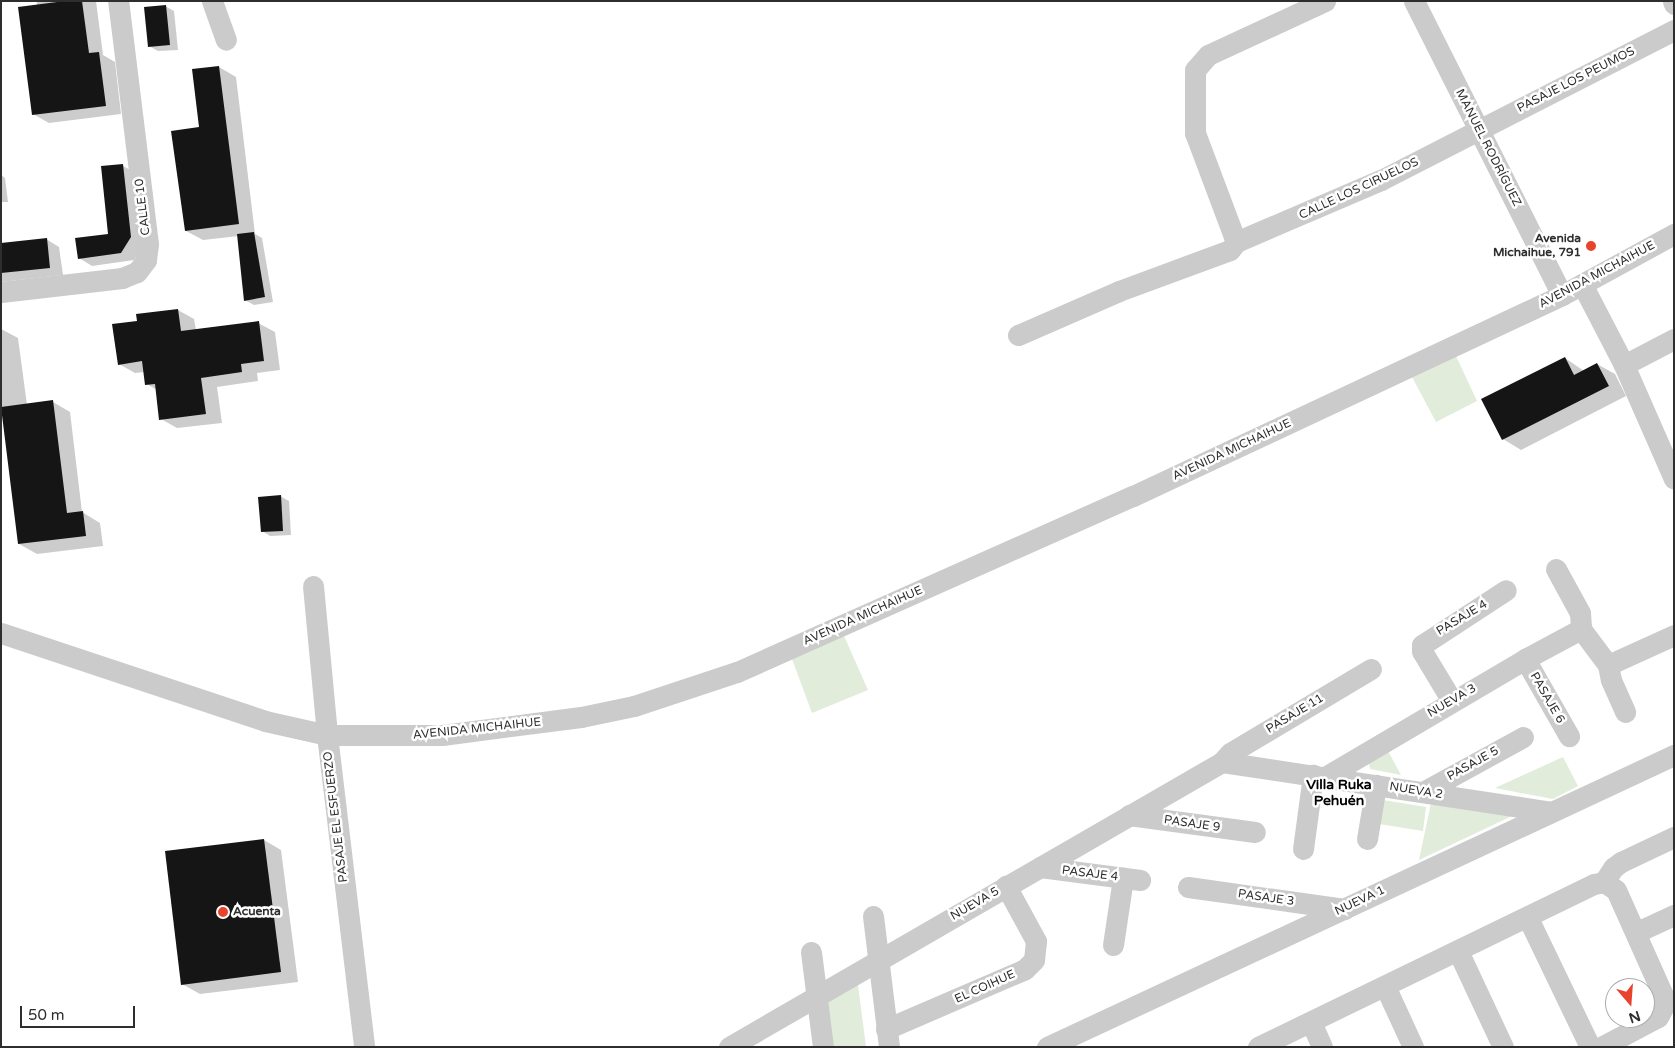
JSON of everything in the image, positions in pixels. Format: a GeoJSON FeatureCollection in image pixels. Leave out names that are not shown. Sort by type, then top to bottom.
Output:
{"type":"FeatureCollection","features":[{"type":"Feature","properties":{"kind":"street","name":"CALLE 10"},"geometry":{"type":"LineString","coordinates":[[1,292],[122,278],[136,272],[146,260],[148,244],[118,1]]}},
{"type":"Feature","properties":{"kind":"street"},"geometry":{"type":"LineString","coordinates":[[212,1],[226,40]]}},
{"type":"Feature","properties":{"kind":"street"},"geometry":{"type":"LineString","coordinates":[[1236,242],[1196,133],[1195,70],[1208,55],[1325,1]]}},
{"type":"Feature","properties":{"kind":"street","name":"MANUEL RODRÍGUEZ"},"geometry":{"type":"LineString","coordinates":[[1414,1],[1562,295]]}},
{"type":"Feature","properties":{"kind":"street","name":"PASAJE LOS PEUMOS"},"geometry":{"type":"LineString","coordinates":[[1478,129],[1674,30]]}},
{"type":"Feature","properties":{"kind":"street","name":"CALLE LOS CIRUELOS"},"geometry":{"type":"LineString","coordinates":[[1018,335],[1119,291],[1230,250],[1236,242],[1382,180],[1462,141],[1478,129]]}},
{"type":"Feature","properties":{"kind":"street","name":"AVENIDA MICHAIHUE"},"geometry":{"type":"LineString","coordinates":[[1,633],[265,721],[327,735],[422,736],[572,718],[634,706],[703,685],[1133,496],[1562,295],[1674,234]]}},
{"type":"Feature","properties":{"kind":"street"},"geometry":{"type":"LineString","coordinates":[[1582,284],[1624,365],[1674,479]]}},
{"type":"Feature","properties":{"kind":"street"},"geometry":{"type":"LineString","coordinates":[[1624,365],[1674,339]]}},
{"type":"Feature","properties":{"kind":"street"},"geometry":{"type":"LineString","coordinates":[[1556,569],[1580,613],[1581,629],[1608,665],[1611,680],[1625,712]]}},
{"type":"Feature","properties":{"kind":"street","name":"PASAJE EL ESFUERZO"},"geometry":{"type":"LineString","coordinates":[[313,586],[327,735],[364,1047]]}},
{"type":"Feature","properties":{"kind":"street","name":"PASAJE 4"},"geometry":{"type":"LineString","coordinates":[[1452,701],[1422,651],[1423,642],[1506,590]]}},
{"type":"Feature","properties":{"kind":"street","name":"NUEVA 3"},"geometry":{"type":"LineString","coordinates":[[1319,776],[1581,629]]}},
{"type":"Feature","properties":{"kind":"street"},"geometry":{"type":"LineString","coordinates":[[1608,665],[1671,642]]}},
{"type":"Feature","properties":{"kind":"street","name":"PASAJE 6"},"geometry":{"type":"LineString","coordinates":[[1525,659],[1569,736]]}},
{"type":"Feature","properties":{"kind":"street","name":"PASAJE 11"},"geometry":{"type":"LineString","coordinates":[[1222,762],[1230,753],[1371,669]]}},
{"type":"Feature","properties":{"kind":"street","name":"PASAJE 5"},"geometry":{"type":"LineString","coordinates":[[1423,792],[1523,737]]}},
{"type":"Feature","properties":{"kind":"street","name":"NUEVA 1"},"geometry":{"type":"LineString","coordinates":[[1047,1047],[1674,755]]}},
{"type":"Feature","properties":{"kind":"street","name":"NUEVA 2"},"geometry":{"type":"LineString","coordinates":[[1222,762],[1552,812]]}},
{"type":"Feature","properties":{"kind":"street","name":"NUEVA 5"},"geometry":{"type":"LineString","coordinates":[[737,1044],[1222,762]]}},
{"type":"Feature","properties":{"kind":"street"},"geometry":{"type":"LineString","coordinates":[[1303,849],[1319,776]]}},
{"type":"Feature","properties":{"kind":"street"},"geometry":{"type":"LineString","coordinates":[[1367,839],[1376,785]]}},
{"type":"Feature","properties":{"kind":"street","name":"PASAJE 9"},"geometry":{"type":"LineString","coordinates":[[1130,815],[1255,832]]}},
{"type":"Feature","properties":{"kind":"street"},"geometry":{"type":"LineString","coordinates":[[1604,882],[1613,868],[1621,862],[1674,837]]}},
{"type":"Feature","properties":{"kind":"street","name":"PASAJE 4"},"geometry":{"type":"LineString","coordinates":[[1040,867],[1131,879],[1113,945]]}},
{"type":"Feature","properties":{"kind":"street"},"geometry":{"type":"LineString","coordinates":[[1258,1047],[1528,918],[1594,884],[1604,882],[1616,890],[1637,932],[1665,997],[1665,1007],[1653,1020],[1601,1047]]}},
{"type":"Feature","properties":{"kind":"street","name":"EL COIHUE"},"geometry":{"type":"LineString","coordinates":[[888,1038],[1025,969],[1034,960],[1036,941],[1006,886]]}},
{"type":"Feature","properties":{"kind":"street","name":"PASAJE 3"},"geometry":{"type":"LineString","coordinates":[[1188,887],[1344,909]]}},
{"type":"Feature","properties":{"kind":"street"},"geometry":{"type":"LineString","coordinates":[[1637,932],[1674,914]]}},
{"type":"Feature","properties":{"kind":"street"},"geometry":{"type":"LineString","coordinates":[[873,916],[888,1038]]}},
{"type":"Feature","properties":{"kind":"street"},"geometry":{"type":"LineString","coordinates":[[1528,918],[1590,1047]]}},
{"type":"Feature","properties":{"kind":"street"},"geometry":{"type":"LineString","coordinates":[[1458,951],[1503,1047]]}},
{"type":"Feature","properties":{"kind":"street"},"geometry":{"type":"LineString","coordinates":[[811,952],[823,1047]]}},
{"type":"Feature","properties":{"kind":"street"},"geometry":{"type":"LineString","coordinates":[[1384,986],[1413,1047]]}},
{"type":"Feature","properties":{"kind":"street"},"geometry":{"type":"LineString","coordinates":[[1310,1022],[1322,1047]]}},
{"type":"Feature","properties":{"kind":"green space"},"geometry":{"type":"Polygon","coordinates":[[[1456,356],[1477,401],[1436,422],[1412,377],[1456,356]]]}},
{"type":"Feature","properties":{"kind":"green space"},"geometry":{"type":"Polygon","coordinates":[[[844,636],[868,690],[812,713],[792,659],[844,636]]]}},
{"type":"Feature","properties":{"kind":"green space"},"geometry":{"type":"Polygon","coordinates":[[[1388,751],[1401,775],[1370,769],[1369,763],[1388,751]]]}},
{"type":"Feature","properties":{"kind":"green space"},"geometry":{"type":"Polygon","coordinates":[[[1563,757],[1578,786],[1553,799],[1495,788],[1563,757]]]}},
{"type":"Feature","properties":{"kind":"green space"},"geometry":{"type":"Polygon","coordinates":[[[1383,800],[1426,807],[1423,831],[1379,824],[1383,800]]]}},
{"type":"Feature","properties":{"kind":"green space"},"geometry":{"type":"Polygon","coordinates":[[[1431,803],[1512,816],[1419,860],[1431,803]]]}},
{"type":"Feature","properties":{"kind":"green space"},"geometry":{"type":"Polygon","coordinates":[[[855,980],[858,985],[866,1047],[831,1047],[826,1003],[855,980]]]}},
{"type":"Feature","properties":{"kind":"building"},"geometry":{"type":"Polygon","coordinates":[[[65,1],[82,1],[89,53],[99,52],[106,106],[32,115],[18,7],[65,1]]]}},
{"type":"Feature","properties":{"kind":"building"},"geometry":{"type":"Polygon","coordinates":[[[166,5],[170,45],[148,47],[144,7],[166,5]]]}},
{"type":"Feature","properties":{"kind":"building"},"geometry":{"type":"Polygon","coordinates":[[[219,66],[239,224],[185,231],[171,131],[199,127],[192,69],[219,66]]]}},
{"type":"Feature","properties":{"kind":"building"},"geometry":{"type":"Polygon","coordinates":[[[123,164],[131,237],[121,253],[78,259],[75,238],[108,234],[101,166],[123,164]]]}},
{"type":"Feature","properties":{"kind":"building"},"geometry":{"type":"Polygon","coordinates":[[[254,232],[265,297],[244,301],[237,234],[254,232]]]}},
{"type":"Feature","properties":{"kind":"building"},"geometry":{"type":"Polygon","coordinates":[[[47,238],[50,268],[1,273],[1,243],[47,238]]]}},
{"type":"Feature","properties":{"kind":"building"},"geometry":{"type":"Polygon","coordinates":[[[178,309],[181,331],[259,321],[264,361],[241,364],[242,372],[201,378],[206,414],[159,420],[155,384],[145,385],[142,361],[118,365],[112,324],[137,321],[136,314],[178,309]]]}},
{"type":"Feature","properties":{"kind":"building"},"geometry":{"type":"Polygon","coordinates":[[[1565,357],[1574,375],[1597,363],[1609,386],[1502,440],[1481,399],[1565,357]]]}},
{"type":"Feature","properties":{"kind":"building"},"geometry":{"type":"Polygon","coordinates":[[[53,400],[67,513],[83,511],[86,536],[18,544],[1,407],[53,400]]]}},
{"type":"Feature","properties":{"kind":"building"},"geometry":{"type":"Polygon","coordinates":[[[281,495],[283,531],[261,532],[258,497],[281,495]]]}},
{"type":"Feature","properties":{"kind":"building","name":"Acuenta"},"geometry":{"type":"Polygon","coordinates":[[[264,839],[281,972],[181,985],[165,851],[264,839]]]}},
{"type":"Feature","properties":{"kind":"place","name":"Avenida Michaihue, 791"},"geometry":{"type":"Point","coordinates":[1591,246]}},
{"type":"Feature","properties":{"kind":"place","name":"Acuenta"},"geometry":{"type":"Point","coordinates":[223,912]}},
{"type":"Feature","properties":{"kind":"district","name":"Villa Ruka Pehuén"},"geometry":{"type":"Point","coordinates":[1339,794]}}]}
